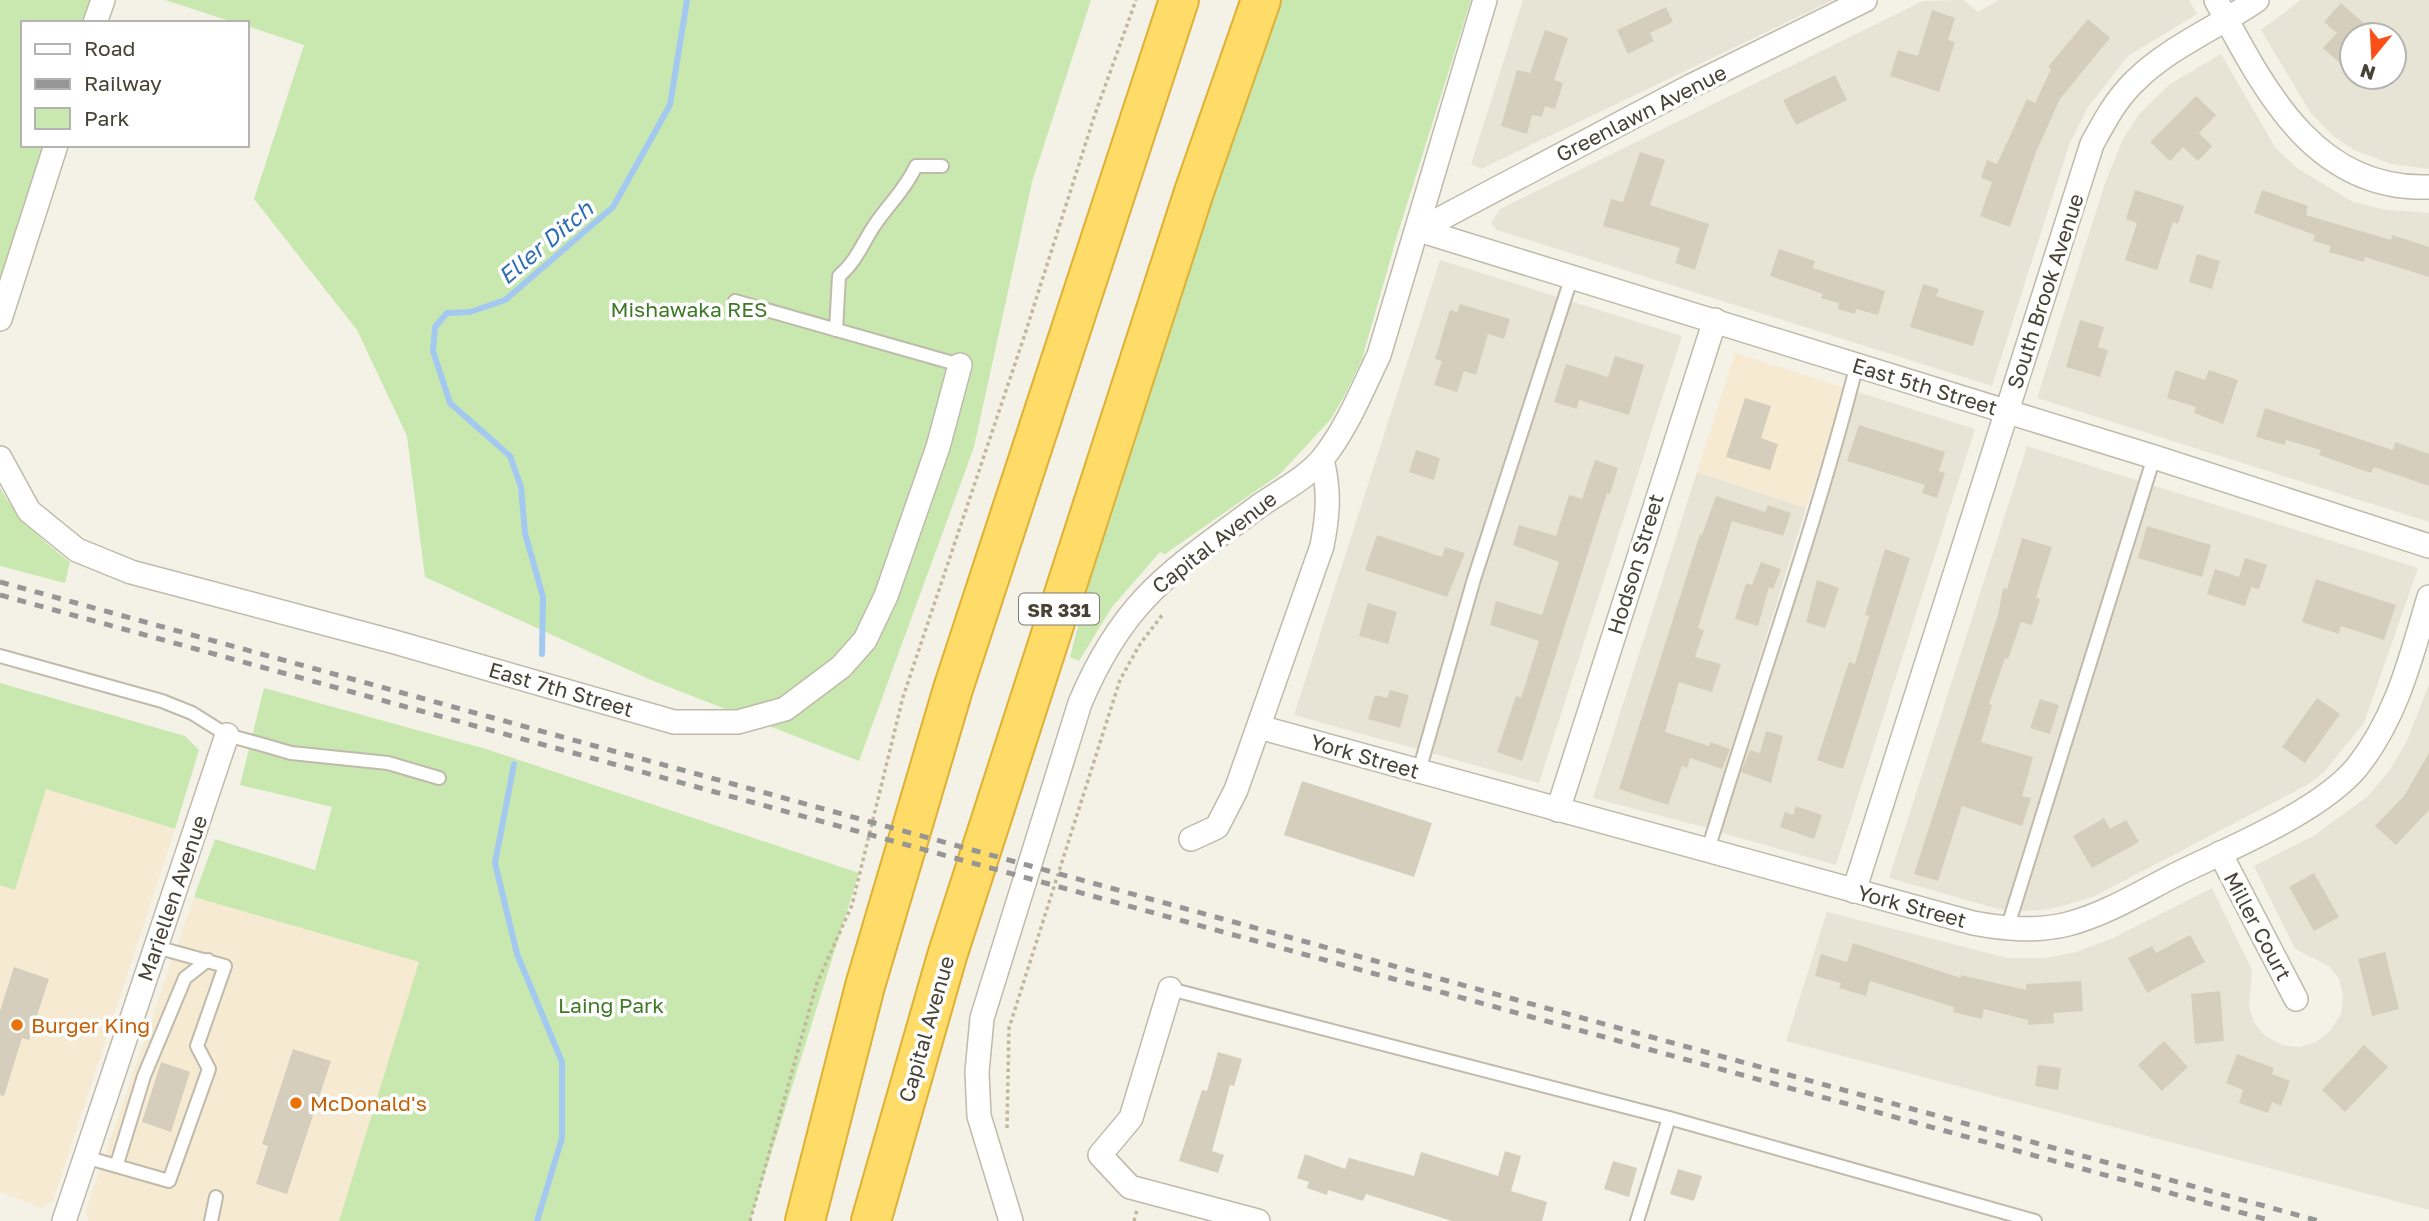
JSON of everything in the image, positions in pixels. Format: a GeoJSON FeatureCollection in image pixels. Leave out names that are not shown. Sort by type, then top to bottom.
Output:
{"type":"FeatureCollection","features":[{"type":"Feature","properties":{"kind":"highway"},"geometry":{"type":"LineString","coordinates":[[804,1221],[865,986],[953,689],[1179,0]]}},
{"type":"Feature","properties":{"kind":"highway","name":"Capital Avenue"},"geometry":{"type":"LineString","coordinates":[[871,1221],[947,956],[1194,192],[1261,0]]}},
{"type":"Feature","properties":{"kind":"street"},"geometry":{"type":"LineString","coordinates":[[96,21],[103,0]]}},
{"type":"Feature","properties":{"kind":"street","name":"Capital Avenue"},"geometry":{"type":"LineString","coordinates":[[1010,1221],[979,1116],[977,1072],[982,1018],[1080,703],[1097,663],[1122,623],[1157,583],[1322,460],[1354,409],[1379,355],[1419,230],[1485,0]]}},
{"type":"Feature","properties":{"kind":"street","name":"Greenlawn Avenue"},"geometry":{"type":"LineString","coordinates":[[1419,230],[1691,86],[1865,0]]}},
{"type":"Feature","properties":{"kind":"street","name":"South Brook Avenue"},"geometry":{"type":"LineString","coordinates":[[1854,891],[2092,144],[2112,108],[2136,80],[2221,10],[2257,0]]}},
{"type":"Feature","properties":{"kind":"street"},"geometry":{"type":"LineString","coordinates":[[2221,10],[2278,106],[2301,136],[2323,155],[2350,170],[2378,180],[2429,187]]}},
{"type":"Feature","properties":{"kind":"street"},"geometry":{"type":"LineString","coordinates":[[0,319],[55,147]]}},
{"type":"Feature","properties":{"kind":"street","name":"East 5th Street"},"geometry":{"type":"LineString","coordinates":[[1419,230],[2007,411],[2429,546]]}},
{"type":"Feature","properties":{"kind":"street","name":"Hodson Street"},"geometry":{"type":"LineString","coordinates":[[1558,810],[1715,320]]}},
{"type":"Feature","properties":{"kind":"street","name":"East 7th Street"},"geometry":{"type":"LineString","coordinates":[[0,458],[29,511],[77,550],[131,572],[390,641],[674,722],[738,722],[785,709],[841,667],[865,640],[886,596],[920,497],[960,365]]}},
{"type":"Feature","properties":{"kind":"street"},"geometry":{"type":"LineString","coordinates":[[1191,839],[1217,827],[1236,790],[1322,546],[1329,513],[1328,483],[1322,460]]}},
{"type":"Feature","properties":{"kind":"street","name":"York Street"},"geometry":{"type":"LineString","coordinates":[[1259,727],[1854,891],[2007,929],[2038,929],[2096,915],[2220,853],[2304,809],[2355,769],[2392,713],[2429,597]]}},
{"type":"Feature","properties":{"kind":"street","name":"Mariellen Avenue"},"geometry":{"type":"LineString","coordinates":[[64,1221],[227,735]]}},
{"type":"Feature","properties":{"kind":"street","name":"Miller Court"},"geometry":{"type":"LineString","coordinates":[[2220,853],[2296,999]]}},
{"type":"Feature","properties":{"kind":"street"},"geometry":{"type":"LineString","coordinates":[[1170,989],[1131,1118],[1100,1155],[1130,1187],[1258,1221]]}},
{"type":"Feature","properties":{"kind":"lane"},"geometry":{"type":"LineString","coordinates":[[836,330],[839,276],[852,265],[874,226],[905,188],[916,166],[942,166]]}},
{"type":"Feature","properties":{"kind":"lane"},"geometry":{"type":"LineString","coordinates":[[1419,771],[1474,579],[1572,276]]}},
{"type":"Feature","properties":{"kind":"lane"},"geometry":{"type":"LineString","coordinates":[[735,301],[960,365]]}},
{"type":"Feature","properties":{"kind":"lane"},"geometry":{"type":"LineString","coordinates":[[1708,850],[1741,741],[1774,649],[1857,365]]}},
{"type":"Feature","properties":{"kind":"lane"},"geometry":{"type":"LineString","coordinates":[[2007,929],[2154,457]]}},
{"type":"Feature","properties":{"kind":"lane"},"geometry":{"type":"LineString","coordinates":[[0,656],[162,701],[192,712],[227,735],[291,753],[388,763],[439,778]]}},
{"type":"Feature","properties":{"kind":"lane"},"geometry":{"type":"LineString","coordinates":[[85,1157],[169,1181],[209,1069],[197,1046],[225,966],[156,947]]}},
{"type":"Feature","properties":{"kind":"lane"},"geometry":{"type":"LineString","coordinates":[[117,1164],[144,1076],[185,978],[208,960]]}},
{"type":"Feature","properties":{"kind":"lane"},"geometry":{"type":"LineString","coordinates":[[1170,989],[1669,1118],[2035,1221]]}},
{"type":"Feature","properties":{"kind":"lane"},"geometry":{"type":"LineString","coordinates":[[1637,1221],[1669,1118]]}},
{"type":"Feature","properties":{"kind":"lane"},"geometry":{"type":"LineString","coordinates":[[211,1221],[216,1197]]}},
{"type":"Feature","properties":{"kind":"path"},"geometry":{"type":"LineString","coordinates":[[750,1221],[817,983],[852,905],[903,696],[1021,347],[1094,117],[1136,0]]}},
{"type":"Feature","properties":{"kind":"path"},"geometry":{"type":"LineString","coordinates":[[1007,1130],[1009,1028],[1119,680],[1140,644],[1164,613]]}},
{"type":"Feature","properties":{"kind":"shaded area"},"geometry":{"type":"Polygon","coordinates":[[[1523,0],[1833,0],[1481,169],[1471,164],[1523,0]]]}},
{"type":"Feature","properties":{"kind":"shaded area"},"geometry":{"type":"Polygon","coordinates":[[[1964,0],[1978,12],[1999,0],[2189,0],[2197,14],[2128,56],[2088,107],[2069,145],[1992,386],[1497,230],[1491,223],[1500,209],[1923,1],[1964,0]]]}},
{"type":"Feature","properties":{"kind":"shaded area"},"geometry":{"type":"Polygon","coordinates":[[[2301,0],[2429,0],[2429,169],[2391,164],[2354,150],[2334,137],[2310,112],[2261,30],[2301,0]]]}},
{"type":"Feature","properties":{"kind":"shaded area"},"geometry":{"type":"Polygon","coordinates":[[[2221,54],[2275,147],[2297,168],[2353,202],[2387,210],[2429,213],[2429,522],[2037,398],[2105,183],[2123,139],[2139,114],[2170,84],[2221,54]]]}},
{"type":"Feature","properties":{"kind":"shaded area"},"geometry":{"type":"Polygon","coordinates":[[[1440,260],[1682,336],[1539,783],[1294,715],[1440,260]]]}},
{"type":"Feature","properties":{"kind":"shaded area"},"geometry":{"type":"Polygon","coordinates":[[[1735,353],[1846,388],[1806,508],[1697,472],[1735,353]]]}},
{"type":"Feature","properties":{"kind":"shaded area"},"geometry":{"type":"Polygon","coordinates":[[[1858,392],[1975,429],[1836,865],[1719,832],[1858,392]]]}},
{"type":"Feature","properties":{"kind":"shaded area"},"geometry":{"type":"Polygon","coordinates":[[[2027,446],[2418,568],[2364,723],[2324,772],[2307,785],[2093,897],[2050,909],[2024,911],[1998,909],[1889,878],[2027,446]]]}},
{"type":"Feature","properties":{"kind":"shaded area"},"geometry":{"type":"Polygon","coordinates":[[[1697,472],[1806,508],[1707,828],[1593,798],[1697,472]]]}},
{"type":"Feature","properties":{"kind":"shaded area"},"geometry":{"type":"Polygon","coordinates":[[[2429,684],[2429,1210],[1786,1041],[1827,912],[2008,958],[2046,958],[2076,952],[2113,938],[2212,888],[2252,970],[2249,1007],[2254,1022],[2265,1036],[2283,1045],[2299,1047],[2316,1042],[2330,1031],[2341,1014],[2343,996],[2339,979],[2329,966],[2295,949],[2254,866],[2315,835],[2368,796],[2389,771],[2407,741],[2429,684]]]}},
{"type":"Feature","properties":{"kind":"shaded area"},"geometry":{"type":"Polygon","coordinates":[[[46,789],[175,829],[53,1201],[41,1208],[0,1192],[0,885],[15,889],[46,789]]]}},
{"type":"Feature","properties":{"kind":"shaded area"},"geometry":{"type":"Polygon","coordinates":[[[194,897],[420,962],[339,1221],[88,1221],[86,1210],[194,897]]]}},
{"type":"Feature","properties":{"kind":"green space"},"geometry":{"type":"Polygon","coordinates":[[[0,0],[90,0],[83,21],[21,21],[21,147],[42,147],[0,279],[0,0]]]}},
{"type":"Feature","properties":{"kind":"green space","name":"Mishawaka RES"},"geometry":{"type":"Polygon","coordinates":[[[165,0],[1091,0],[1032,182],[974,447],[859,761],[651,680],[425,577],[407,436],[357,330],[254,199],[304,45],[248,26],[248,21],[230,21],[165,0]]]}},
{"type":"Feature","properties":{"kind":"green space"},"geometry":{"type":"Polygon","coordinates":[[[1278,0],[1471,0],[1397,236],[1362,359],[1331,419],[1280,474],[1165,554],[1160,552],[1112,607],[1079,661],[1070,657],[1114,486],[1278,0]]]}},
{"type":"Feature","properties":{"kind":"green space"},"geometry":{"type":"Polygon","coordinates":[[[0,488],[14,510],[31,528],[70,562],[65,583],[0,566],[0,488]]]}},
{"type":"Feature","properties":{"kind":"green space"},"geometry":{"type":"Polygon","coordinates":[[[0,683],[185,736],[199,750],[175,829],[46,789],[15,890],[0,885],[0,683]]]}},
{"type":"Feature","properties":{"kind":"green space","name":"Laing Park"},"geometry":{"type":"Polygon","coordinates":[[[264,688],[486,749],[859,873],[750,1221],[339,1221],[419,962],[194,897],[215,839],[315,870],[332,807],[240,785],[264,688]]]}},
{"type":"Feature","properties":{"kind":"building"},"geometry":{"type":"Polygon","coordinates":[[[2341,3],[2361,21],[2338,21],[2338,61],[2323,48],[2337,33],[2324,22],[2341,3]]]}},
{"type":"Feature","properties":{"kind":"building"},"geometry":{"type":"Polygon","coordinates":[[[1666,7],[1673,22],[1650,33],[1654,41],[1628,54],[1617,30],[1666,7]]]}},
{"type":"Feature","properties":{"kind":"building"},"geometry":{"type":"Polygon","coordinates":[[[1932,10],[1955,18],[1948,40],[1955,42],[1939,92],[1890,76],[1898,50],[1918,56],[1932,10]]]}},
{"type":"Feature","properties":{"kind":"building"},"geometry":{"type":"Polygon","coordinates":[[[2088,19],[2110,38],[2060,99],[2036,152],[2010,227],[1980,216],[1992,182],[1981,178],[1987,160],[1997,164],[2027,99],[2035,103],[2051,69],[2048,67],[2088,19]]]}},
{"type":"Feature","properties":{"kind":"building"},"geometry":{"type":"Polygon","coordinates":[[[1545,30],[1568,38],[1554,80],[1563,83],[1555,109],[1545,106],[1542,117],[1532,115],[1527,134],[1501,126],[1517,70],[1530,73],[1545,30]]]}},
{"type":"Feature","properties":{"kind":"building"},"geometry":{"type":"Polygon","coordinates":[[[1835,75],[1847,100],[1796,125],[1783,100],[1835,75]]]}},
{"type":"Feature","properties":{"kind":"building"},"geometry":{"type":"Polygon","coordinates":[[[2196,96],[2216,115],[2199,133],[2212,146],[2198,161],[2183,147],[2170,161],[2150,142],[2196,96]]]}},
{"type":"Feature","properties":{"kind":"building"},"geometry":{"type":"Polygon","coordinates":[[[1640,152],[1665,160],[1650,205],[1709,224],[1695,270],[1675,263],[1680,248],[1603,226],[1611,199],[1623,202],[1640,152]]]}},
{"type":"Feature","properties":{"kind":"building"},"geometry":{"type":"Polygon","coordinates":[[[2135,190],[2184,206],[2178,224],[2173,222],[2157,270],[2125,260],[2137,223],[2126,219],[2135,190]]]}},
{"type":"Feature","properties":{"kind":"building"},"geometry":{"type":"Polygon","coordinates":[[[2262,190],[2308,206],[2306,215],[2391,240],[2392,235],[2429,247],[2429,277],[2365,257],[2364,262],[2329,252],[2331,246],[2313,241],[2315,235],[2254,213],[2262,190]]]}},
{"type":"Feature","properties":{"kind":"building"},"geometry":{"type":"Polygon","coordinates":[[[1779,249],[1815,261],[1813,268],[1885,291],[1878,315],[1856,309],[1855,314],[1838,309],[1839,303],[1821,298],[1823,294],[1770,276],[1779,249]]]}},
{"type":"Feature","properties":{"kind":"building"},"geometry":{"type":"Polygon","coordinates":[[[2197,254],[2220,261],[2212,289],[2189,282],[2197,254]]]}},
{"type":"Feature","properties":{"kind":"building"},"geometry":{"type":"Polygon","coordinates":[[[1923,284],[1939,289],[1936,296],[1984,311],[1973,346],[1910,327],[1923,284]]]}},
{"type":"Feature","properties":{"kind":"building"},"geometry":{"type":"Polygon","coordinates":[[[1460,304],[1510,319],[1504,339],[1488,334],[1476,375],[1464,371],[1457,392],[1434,385],[1442,361],[1435,359],[1450,310],[1457,312],[1460,304]]]}},
{"type":"Feature","properties":{"kind":"building"},"geometry":{"type":"Polygon","coordinates":[[[2080,320],[2104,327],[2098,347],[2108,350],[2100,377],[2066,367],[2080,320]]]}},
{"type":"Feature","properties":{"kind":"building"},"geometry":{"type":"Polygon","coordinates":[[[1615,356],[1644,365],[1629,415],[1579,400],[1577,409],[1554,402],[1566,364],[1608,377],[1615,356]]]}},
{"type":"Feature","properties":{"kind":"building"},"geometry":{"type":"Polygon","coordinates":[[[2175,370],[2205,380],[2209,370],[2238,380],[2223,424],[2194,413],[2196,407],[2167,398],[2175,370]]]}},
{"type":"Feature","properties":{"kind":"building"},"geometry":{"type":"Polygon","coordinates":[[[1745,398],[1771,406],[1761,438],[1778,444],[1770,470],[1726,457],[1745,398]]]}},
{"type":"Feature","properties":{"kind":"building"},"geometry":{"type":"Polygon","coordinates":[[[2265,408],[2393,450],[2395,442],[2429,454],[2429,486],[2374,467],[2371,473],[2319,455],[2321,450],[2286,440],[2285,445],[2256,437],[2265,408]]]}},
{"type":"Feature","properties":{"kind":"building"},"geometry":{"type":"Polygon","coordinates":[[[1859,425],[1945,452],[1939,471],[1945,473],[1937,498],[1922,493],[1925,485],[1847,461],[1859,425]]]}},
{"type":"Feature","properties":{"kind":"building"},"geometry":{"type":"Polygon","coordinates":[[[1416,450],[1440,458],[1434,480],[1409,472],[1416,450]]]}},
{"type":"Feature","properties":{"kind":"building"},"geometry":{"type":"Polygon","coordinates":[[[1595,460],[1618,468],[1610,494],[1607,493],[1522,761],[1497,752],[1516,696],[1521,698],[1539,641],[1490,625],[1496,601],[1542,615],[1559,562],[1513,545],[1519,525],[1556,536],[1569,495],[1582,499],[1595,460]]]}},
{"type":"Feature","properties":{"kind":"building"},"geometry":{"type":"Polygon","coordinates":[[[1716,496],[1765,512],[1768,505],[1791,513],[1783,536],[1732,521],[1698,628],[1704,630],[1695,657],[1721,664],[1712,692],[1679,682],[1665,732],[1709,746],[1710,742],[1730,749],[1722,769],[1690,758],[1687,768],[1682,766],[1668,805],[1619,789],[1700,534],[1702,535],[1716,496]]]}},
{"type":"Feature","properties":{"kind":"building"},"geometry":{"type":"Polygon","coordinates":[[[2147,526],[2211,545],[2202,577],[2138,558],[2147,526]]]}},
{"type":"Feature","properties":{"kind":"building"},"geometry":{"type":"Polygon","coordinates":[[[1377,535],[1442,557],[1445,547],[1465,553],[1447,597],[1365,570],[1377,535]]]}},
{"type":"Feature","properties":{"kind":"building"},"geometry":{"type":"Polygon","coordinates":[[[2022,538],[2052,547],[2036,598],[2040,599],[2032,625],[2021,622],[2008,659],[2005,658],[1989,704],[1992,705],[1981,742],[2033,757],[2022,796],[2031,798],[2022,826],[1962,806],[1938,881],[1914,874],[1998,615],[2003,588],[2007,589],[2022,538]]]}},
{"type":"Feature","properties":{"kind":"building"},"geometry":{"type":"Polygon","coordinates":[[[1885,549],[1910,558],[1843,769],[1817,760],[1849,662],[1855,664],[1869,616],[1865,615],[1885,549]]]}},
{"type":"Feature","properties":{"kind":"building"},"geometry":{"type":"Polygon","coordinates":[[[2245,558],[2267,565],[2259,589],[2251,587],[2245,606],[2207,594],[2215,569],[2239,577],[2245,558]]]}},
{"type":"Feature","properties":{"kind":"building"},"geometry":{"type":"Polygon","coordinates":[[[1761,562],[1781,569],[1773,589],[1769,587],[1758,626],[1735,619],[1746,583],[1752,585],[1761,562]]]}},
{"type":"Feature","properties":{"kind":"building"},"geometry":{"type":"Polygon","coordinates":[[[2316,579],[2396,605],[2384,640],[2341,626],[2339,634],[2302,622],[2316,579]]]}},
{"type":"Feature","properties":{"kind":"building"},"geometry":{"type":"Polygon","coordinates":[[[1817,580],[1839,588],[1825,628],[1806,622],[1817,580]]]}},
{"type":"Feature","properties":{"kind":"building"},"geometry":{"type":"Polygon","coordinates":[[[1368,603],[1397,612],[1388,644],[1359,636],[1368,603]]]}},
{"type":"Feature","properties":{"kind":"building"},"geometry":{"type":"Polygon","coordinates":[[[1390,690],[1409,695],[1400,728],[1368,719],[1375,695],[1387,698],[1390,690]]]}},
{"type":"Feature","properties":{"kind":"building"},"geometry":{"type":"Polygon","coordinates":[[[2317,698],[2340,714],[2305,763],[2282,747],[2317,698]]]}},
{"type":"Feature","properties":{"kind":"building"},"geometry":{"type":"Polygon","coordinates":[[[2040,699],[2059,705],[2050,734],[2030,728],[2040,699]]]}},
{"type":"Feature","properties":{"kind":"building"},"geometry":{"type":"Polygon","coordinates":[[[1766,731],[1783,736],[1771,783],[1741,772],[1750,750],[1760,753],[1766,731]]]}},
{"type":"Feature","properties":{"kind":"building"},"geometry":{"type":"Polygon","coordinates":[[[2429,753],[2429,810],[2396,845],[2375,826],[2404,796],[2429,753]]]}},
{"type":"Feature","properties":{"kind":"building"},"geometry":{"type":"Polygon","coordinates":[[[1302,781],[1432,823],[1414,877],[1284,835],[1302,781]]]}},
{"type":"Feature","properties":{"kind":"building"},"geometry":{"type":"Polygon","coordinates":[[[1796,806],[1822,815],[1814,839],[1780,827],[1785,812],[1793,815],[1796,806]]]}},
{"type":"Feature","properties":{"kind":"building"},"geometry":{"type":"Polygon","coordinates":[[[2104,818],[2110,829],[2126,820],[2139,842],[2092,868],[2073,836],[2104,818]]]}},
{"type":"Feature","properties":{"kind":"building"},"geometry":{"type":"Polygon","coordinates":[[[2314,873],[2339,917],[2314,931],[2289,887],[2314,873]]]}},
{"type":"Feature","properties":{"kind":"building"},"geometry":{"type":"Polygon","coordinates":[[[2190,935],[2205,962],[2147,993],[2128,958],[2152,946],[2156,953],[2190,935]]]}},
{"type":"Feature","properties":{"kind":"building"},"geometry":{"type":"Polygon","coordinates":[[[1853,943],[1961,978],[1961,975],[2026,990],[2026,984],[2081,981],[2083,1011],[2053,1013],[2054,1023],[2028,1025],[2028,1020],[1984,1009],[1982,1019],[1953,1012],[1954,1007],[1870,981],[1866,996],[1839,988],[1841,983],[1815,976],[1821,954],[1847,962],[1853,943]]]}},
{"type":"Feature","properties":{"kind":"building"},"geometry":{"type":"Polygon","coordinates":[[[2385,952],[2399,1009],[2372,1016],[2358,959],[2385,952]]]}},
{"type":"Feature","properties":{"kind":"building","name":"Burger King"},"geometry":{"type":"Polygon","coordinates":[[[14,967],[49,979],[29,1040],[22,1038],[4,1096],[0,1095],[0,1011],[14,967]]]}},
{"type":"Feature","properties":{"kind":"building"},"geometry":{"type":"Polygon","coordinates":[[[2220,991],[2224,1041],[2195,1044],[2191,994],[2220,991]]]}},
{"type":"Feature","properties":{"kind":"building"},"geometry":{"type":"Polygon","coordinates":[[[2164,1041],[2188,1067],[2162,1091],[2138,1065],[2164,1041]]]}},
{"type":"Feature","properties":{"kind":"building"},"geometry":{"type":"Polygon","coordinates":[[[2364,1045],[2388,1067],[2345,1112],[2322,1090],[2364,1045]]]}},
{"type":"Feature","properties":{"kind":"building","name":"McDonald's"},"geometry":{"type":"Polygon","coordinates":[[[293,1049],[331,1061],[287,1194],[256,1184],[268,1146],[262,1144],[293,1049]]]}},
{"type":"Feature","properties":{"kind":"building"},"geometry":{"type":"Polygon","coordinates":[[[1218,1052],[1242,1059],[1234,1086],[1230,1085],[1212,1151],[1224,1155],[1218,1173],[1179,1161],[1202,1090],[1207,1091],[1218,1052]]]}},
{"type":"Feature","properties":{"kind":"building"},"geometry":{"type":"Polygon","coordinates":[[[2237,1054],[2274,1068],[2272,1074],[2290,1081],[2281,1106],[2272,1102],[2268,1113],[2239,1103],[2243,1090],[2226,1083],[2237,1054]]]}},
{"type":"Feature","properties":{"kind":"building"},"geometry":{"type":"Polygon","coordinates":[[[161,1062],[190,1072],[171,1132],[142,1122],[161,1062]]]}},
{"type":"Feature","properties":{"kind":"building"},"geometry":{"type":"Polygon","coordinates":[[[2038,1065],[2061,1068],[2058,1090],[2035,1086],[2038,1065]]]}},
{"type":"Feature","properties":{"kind":"building"},"geometry":{"type":"Polygon","coordinates":[[[1505,1151],[1521,1156],[1511,1191],[1547,1202],[1542,1221],[1452,1221],[1366,1194],[1363,1201],[1328,1190],[1327,1195],[1307,1188],[1309,1182],[1297,1178],[1305,1154],[1345,1169],[1349,1158],[1414,1176],[1421,1152],[1498,1176],[1505,1151]]]}},
{"type":"Feature","properties":{"kind":"building"},"geometry":{"type":"Polygon","coordinates":[[[1613,1161],[1637,1168],[1629,1197],[1604,1189],[1613,1161]]]}},
{"type":"Feature","properties":{"kind":"building"},"geometry":{"type":"Polygon","coordinates":[[[1678,1169],[1702,1176],[1694,1201],[1670,1194],[1678,1169]]]}},
{"type":"Feature","properties":{"kind":"waterway","name":"Eller Ditch"},"geometry":{"type":"LineString","coordinates":[[542,654],[543,597],[525,533],[521,487],[510,456],[450,403],[433,351],[435,327],[447,313],[470,312],[505,300],[613,207],[670,105],[687,0]]}},
{"type":"Feature","properties":{"kind":"waterway","name":"Eller Ditch"},"geometry":{"type":"LineString","coordinates":[[514,764],[495,863],[517,954],[562,1062],[562,1138],[537,1221]]}},
{"type":"Feature","properties":{"kind":"railway"},"geometry":{"type":"LineString","coordinates":[[0,582],[2319,1221]]}},
{"type":"Feature","properties":{"kind":"railway"},"geometry":{"type":"LineString","coordinates":[[0,595],[2272,1221]]}},
{"type":"Feature","properties":{"kind":"place","name":"Burger King"},"geometry":{"type":"Point","coordinates":[17,1025]}},
{"type":"Feature","properties":{"kind":"place","name":"McDonald's"},"geometry":{"type":"Point","coordinates":[296,1103]}}]}
